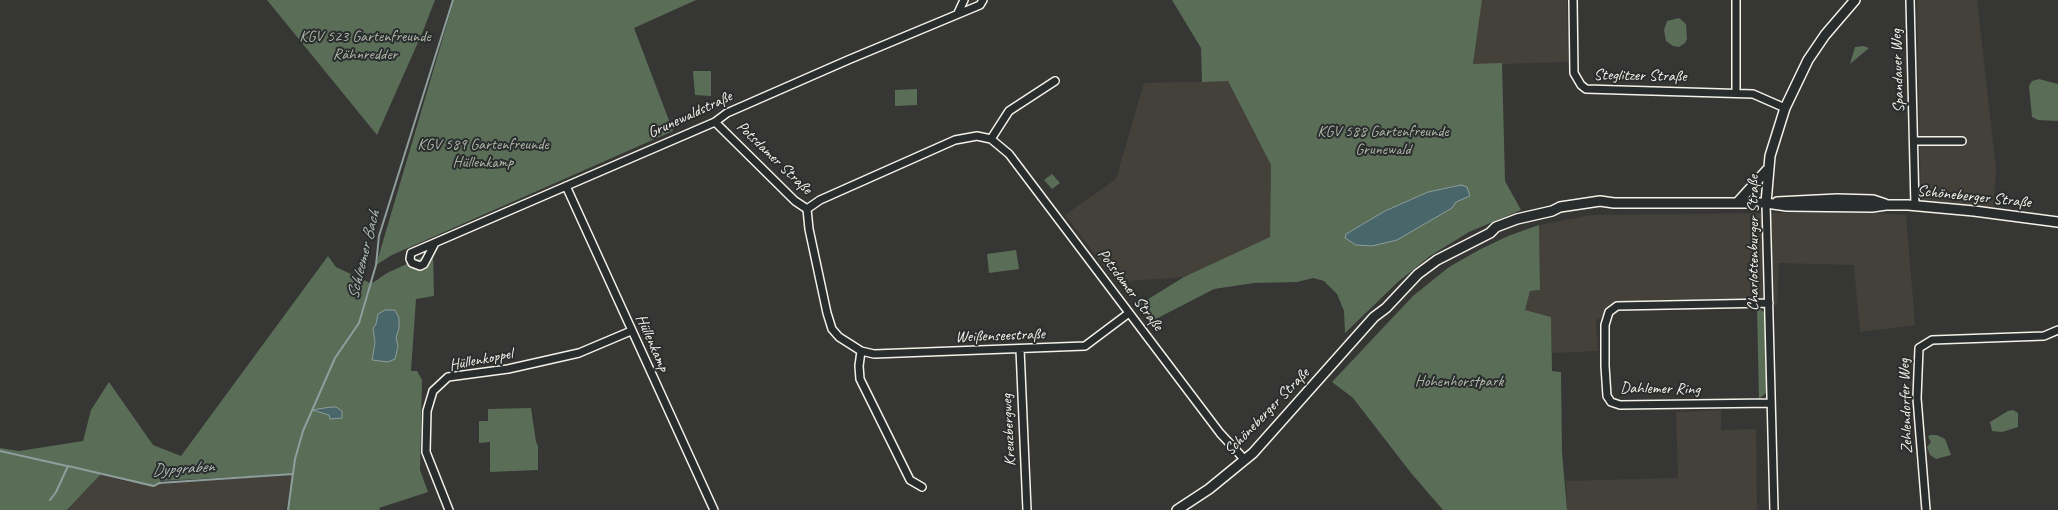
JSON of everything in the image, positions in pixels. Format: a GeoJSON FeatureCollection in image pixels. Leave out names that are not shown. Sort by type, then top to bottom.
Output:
{"type":"FeatureCollection","features":[{"type":"Feature","properties":{"kind":"street"},"geometry":{"type":"LineString","coordinates":[[958,13],[964,0]]}},
{"type":"Feature","properties":{"kind":"street","name":"Grunewaldstraße"},"geometry":{"type":"LineString","coordinates":[[435,243],[715,122],[727,113],[958,13],[980,5],[983,0]]}},
{"type":"Feature","properties":{"kind":"street","name":"Steglitzer Straße"},"geometry":{"type":"LineString","coordinates":[[1573,0],[1574,73],[1586,89],[1736,92],[1753,94],[1785,108]]}},
{"type":"Feature","properties":{"kind":"street"},"geometry":{"type":"LineString","coordinates":[[1736,0],[1736,92]]}},
{"type":"Feature","properties":{"kind":"street","name":"Charlottenburger Straße"},"geometry":{"type":"LineString","coordinates":[[1774,510],[1766,203],[1768,169],[1785,108],[1808,60],[1825,35],[1856,0]]}},
{"type":"Feature","properties":{"kind":"street","name":"Spandauer Weg"},"geometry":{"type":"LineString","coordinates":[[1910,0],[1915,206]]}},
{"type":"Feature","properties":{"kind":"street"},"geometry":{"type":"LineString","coordinates":[[991,139],[1009,111],[1055,81]]}},
{"type":"Feature","properties":{"kind":"street","name":"Potsdamer Straße"},"geometry":{"type":"LineString","coordinates":[[715,122],[795,200],[807,209],[820,200],[954,140],[977,136],[991,139],[1009,154],[1220,433],[1244,460]]}},
{"type":"Feature","properties":{"kind":"street"},"geometry":{"type":"LineString","coordinates":[[1914,141],[1962,142]]}},
{"type":"Feature","properties":{"kind":"street"},"geometry":{"type":"LineString","coordinates":[[1737,203],[1768,169]]}},
{"type":"Feature","properties":{"kind":"street","name":"Hüllenkamp"},"geometry":{"type":"LineString","coordinates":[[566,186],[714,510]]}},
{"type":"Feature","properties":{"kind":"street","name":"Schöneberger Straße"},"geometry":{"type":"LineString","coordinates":[[1177,510],[1209,489],[1244,460],[1277,427],[1374,317],[1386,308],[1411,284],[1440,264],[1449,255],[1490,233],[1498,232],[1519,224],[1532,217],[1552,212],[1601,207],[1614,203],[1766,203],[1786,200],[1830,199],[1873,200],[1886,205],[1980,212],[2058,222]]}},
{"type":"Feature","properties":{"kind":"street","name":"Weißenseestraße"},"geometry":{"type":"LineString","coordinates":[[807,209],[809,229],[827,313],[832,329],[839,337],[861,351],[874,354],[1085,346],[1129,313]]}},
{"type":"Feature","properties":{"kind":"street","name":"Dahlemer Ring"},"geometry":{"type":"LineString","coordinates":[[1769,303],[1617,306],[1609,312],[1605,325],[1605,366],[1607,396],[1611,402],[1620,405],[1771,403]]}},
{"type":"Feature","properties":{"kind":"street","name":"Zehlendorfer Weg"},"geometry":{"type":"LineString","coordinates":[[1926,510],[1917,398],[1919,348],[1932,340],[2044,336],[2058,330]]}},
{"type":"Feature","properties":{"kind":"street","name":"Hüllenkoppel"},"geometry":{"type":"LineString","coordinates":[[448,510],[426,452],[426,411],[434,391],[448,377],[508,369],[579,353],[632,331]]}},
{"type":"Feature","properties":{"kind":"street","name":"Kreuzbergweg"},"geometry":{"type":"LineString","coordinates":[[1020,349],[1027,510]]}},
{"type":"Feature","properties":{"kind":"street"},"geometry":{"type":"LineString","coordinates":[[861,351],[859,366],[860,379],[910,480],[922,487]]}},
{"type":"Feature","properties":{"kind":"shaded area"},"geometry":{"type":"Polygon","coordinates":[[[1482,0],[1567,0],[1568,62],[1473,65],[1482,0]]]}},
{"type":"Feature","properties":{"kind":"shaded area"},"geometry":{"type":"Polygon","coordinates":[[[1917,0],[1977,0],[1996,170],[1993,208],[1921,201],[1917,0]]]}},
{"type":"Feature","properties":{"kind":"shaded area"},"geometry":{"type":"Polygon","coordinates":[[[1228,81],[1271,165],[1270,238],[1184,277],[1116,282],[1065,215],[1116,179],[1144,83],[1228,81]]]}},
{"type":"Feature","properties":{"kind":"shaded area"},"geometry":{"type":"Polygon","coordinates":[[[1846,211],[1906,215],[1915,325],[1860,332],[1854,265],[1779,263],[1777,305],[1621,311],[1596,320],[1598,351],[1552,353],[1551,317],[1525,310],[1530,291],[1540,290],[1539,225],[1592,215],[1846,211]]]}},
{"type":"Feature","properties":{"kind":"shaded area"},"geometry":{"type":"Polygon","coordinates":[[[1721,410],[1721,430],[1756,429],[1757,510],[1567,510],[1566,481],[1678,478],[1676,412],[1721,410]]]}},
{"type":"Feature","properties":{"kind":"shaded area"},"geometry":{"type":"Polygon","coordinates":[[[101,474],[124,481],[159,484],[293,474],[286,510],[68,510],[101,474]]]}},
{"type":"Feature","properties":{"kind":"green space","name":"KGV 523 Gartenfreunde Rähnredder"},"geometry":{"type":"Polygon","coordinates":[[[267,0],[435,0],[423,31],[377,135],[267,0]]]}},
{"type":"Feature","properties":{"kind":"green space","name":"KGV 589 Gartenfreunde Hüllenkamp"},"geometry":{"type":"Polygon","coordinates":[[[454,0],[696,0],[634,28],[673,131],[392,255],[376,265],[454,0]]]}},
{"type":"Feature","properties":{"kind":"green space","name":"KGV 588 Gartenfreunde Grunewald"},"geometry":{"type":"Polygon","coordinates":[[[1172,0],[1482,0],[1473,64],[1502,63],[1505,181],[1521,210],[1469,232],[1430,256],[1399,281],[1345,333],[1344,311],[1337,294],[1324,281],[1313,278],[1297,282],[1254,283],[1214,289],[1150,322],[1137,306],[1184,277],[1270,237],[1271,165],[1228,81],[1202,82],[1201,48],[1172,0]],[[1460,185],[1428,192],[1385,211],[1346,234],[1429,221],[1452,208],[1455,202],[1470,196],[1460,185]]]}},
{"type":"Feature","properties":{"kind":"green space"},"geometry":{"type":"Polygon","coordinates":[[[1679,18],[1686,24],[1687,39],[1685,43],[1679,47],[1673,46],[1666,41],[1664,30],[1667,21],[1679,18]]]}},
{"type":"Feature","properties":{"kind":"green space"},"geometry":{"type":"Polygon","coordinates":[[[1863,46],[1869,48],[1850,64],[1855,47],[1863,46]]]}},
{"type":"Feature","properties":{"kind":"green space"},"geometry":{"type":"Polygon","coordinates":[[[693,71],[711,71],[711,96],[695,95],[693,71]]]}},
{"type":"Feature","properties":{"kind":"green space"},"geometry":{"type":"Polygon","coordinates":[[[2039,79],[2058,84],[2058,121],[2038,120],[2032,117],[2029,86],[2032,81],[2039,79]]]}},
{"type":"Feature","properties":{"kind":"green space"},"geometry":{"type":"Polygon","coordinates":[[[917,89],[917,105],[895,106],[895,90],[917,89]]]}},
{"type":"Feature","properties":{"kind":"green space"},"geometry":{"type":"Polygon","coordinates":[[[1052,174],[1060,183],[1052,189],[1044,180],[1052,174]]]}},
{"type":"Feature","properties":{"kind":"green space","name":"Hohenhorstpark"},"geometry":{"type":"Polygon","coordinates":[[[1539,225],[1540,290],[1530,291],[1525,310],[1551,317],[1552,371],[1561,372],[1562,452],[1567,510],[1443,510],[1411,473],[1353,398],[1332,382],[1413,296],[1449,267],[1508,236],[1539,225]]]}},
{"type":"Feature","properties":{"kind":"green space"},"geometry":{"type":"Polygon","coordinates":[[[1016,250],[1019,269],[989,273],[987,254],[1016,250]]]}},
{"type":"Feature","properties":{"kind":"green space"},"geometry":{"type":"Polygon","coordinates":[[[433,252],[434,296],[416,299],[411,371],[417,371],[422,380],[420,470],[428,492],[379,508],[380,510],[288,510],[292,474],[160,481],[161,484],[152,487],[101,474],[67,510],[0,510],[0,448],[19,451],[83,441],[91,410],[109,382],[153,445],[181,456],[328,256],[336,267],[370,283],[387,273],[433,252]],[[378,314],[373,354],[395,359],[398,346],[396,338],[399,328],[378,314]]]}},
{"type":"Feature","properties":{"kind":"green space"},"geometry":{"type":"Polygon","coordinates":[[[1757,307],[1765,313],[1767,392],[1759,399],[1757,307]]]}},
{"type":"Feature","properties":{"kind":"green space"},"geometry":{"type":"Polygon","coordinates":[[[531,408],[536,442],[538,446],[538,470],[490,472],[490,442],[479,443],[479,421],[488,421],[488,409],[531,408]]]}},
{"type":"Feature","properties":{"kind":"green space"},"geometry":{"type":"Polygon","coordinates":[[[2013,410],[2018,413],[2018,427],[2002,432],[1992,431],[1990,422],[2008,411],[2013,410]]]}},
{"type":"Feature","properties":{"kind":"green space"},"geometry":{"type":"Polygon","coordinates":[[[1930,435],[1937,435],[1945,439],[1951,455],[1936,459],[1930,455],[1927,447],[1931,442],[1928,437],[1930,435]]]}},
{"type":"Feature","properties":{"kind":"water"},"geometry":{"type":"Polygon","coordinates":[[[1461,185],[1467,187],[1470,196],[1456,202],[1452,208],[1397,240],[1372,246],[1356,245],[1345,238],[1346,234],[1385,211],[1428,192],[1461,185]]]}},
{"type":"Feature","properties":{"kind":"water"},"geometry":{"type":"Polygon","coordinates":[[[385,310],[395,310],[399,318],[399,328],[396,338],[398,346],[395,359],[388,362],[372,360],[375,343],[373,328],[376,324],[378,314],[385,310]]]}},
{"type":"Feature","properties":{"kind":"water"},"geometry":{"type":"Polygon","coordinates":[[[336,407],[342,411],[342,418],[330,419],[329,415],[312,410],[336,407]]]}},
{"type":"Feature","properties":{"kind":"waterway","name":"Schleemer Bach"},"geometry":{"type":"LineString","coordinates":[[288,510],[295,459],[303,431],[335,358],[359,323],[376,265],[379,236],[453,0]]}},
{"type":"Feature","properties":{"kind":"waterway"},"geometry":{"type":"LineString","coordinates":[[0,451],[67,466]]}},
{"type":"Feature","properties":{"kind":"waterway","name":"Dypgraben"},"geometry":{"type":"LineString","coordinates":[[50,500],[56,492],[68,466],[154,486],[159,483],[293,474]]}}]}
